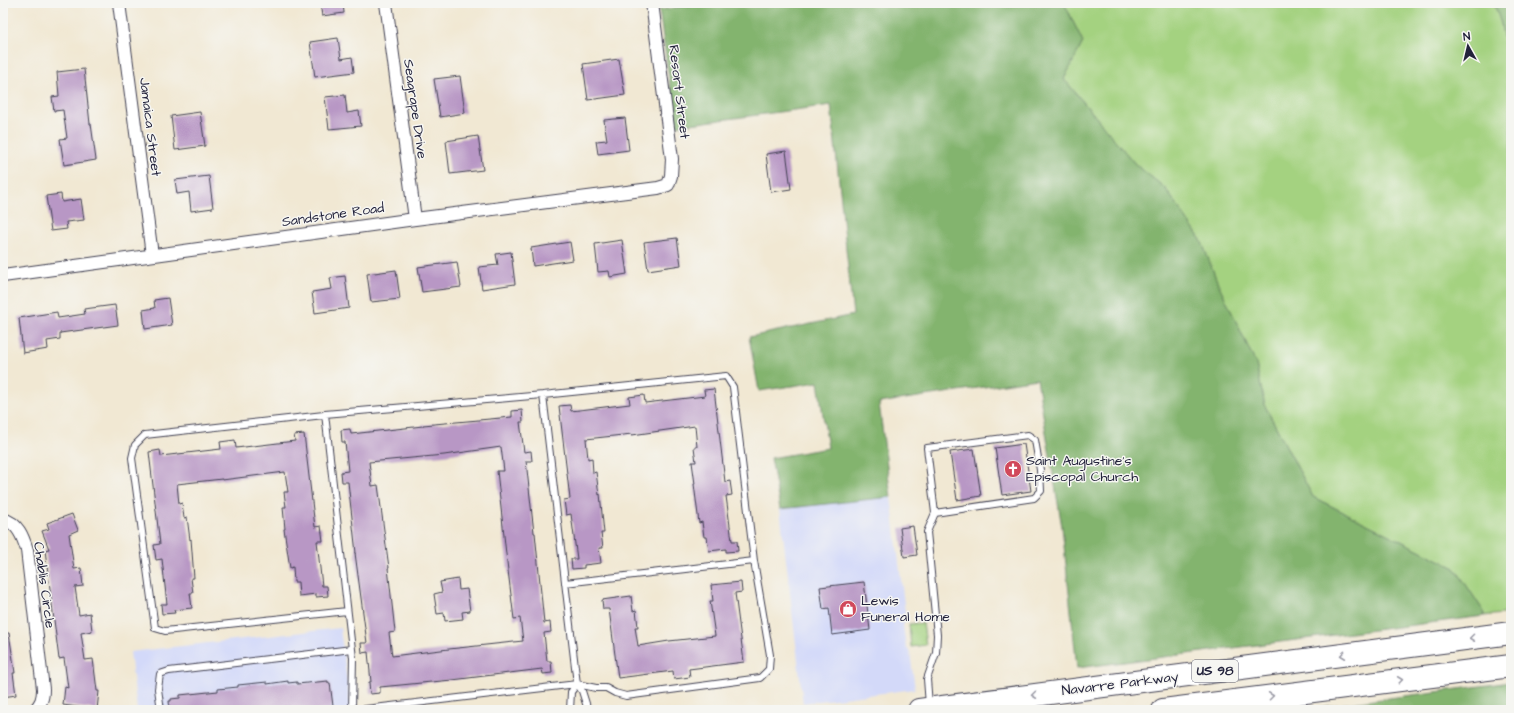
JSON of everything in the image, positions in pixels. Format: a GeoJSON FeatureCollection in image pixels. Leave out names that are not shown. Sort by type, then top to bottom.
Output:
{"type":"FeatureCollection","features":[{"type":"Feature","properties":{"kind":"highway","name":"Navarre Parkway"},"geometry":{"type":"LineString","coordinates":[[924,709],[1511,633]]}},
{"type":"Feature","properties":{"kind":"highway","name":"US 98"},"geometry":{"type":"LineString","coordinates":[[1163,710],[1511,666]]}},
{"type":"Feature","properties":{"kind":"street","name":"Jamaica Street"},"geometry":{"type":"LineString","coordinates":[[119,3],[152,255]]}},
{"type":"Feature","properties":{"kind":"street","name":"Seagrape Drive"},"geometry":{"type":"LineString","coordinates":[[386,3],[415,219]]}},
{"type":"Feature","properties":{"kind":"street","name":"Resort Street"},"geometry":{"type":"LineString","coordinates":[[652,3],[672,159],[671,176],[668,185]]}},
{"type":"Feature","properties":{"kind":"street","name":"Sandstone Road"},"geometry":{"type":"LineString","coordinates":[[3,276],[415,219],[658,188],[668,185]]}},
{"type":"Feature","properties":{"kind":"street","name":"Chablis Circle"},"geometry":{"type":"LineString","coordinates":[[3,519],[9,521],[20,531],[27,550],[43,689],[43,698],[40,705],[35,710]]}},
{"type":"Feature","properties":{"kind":"lane"},"geometry":{"type":"LineString","coordinates":[[347,611],[165,632],[155,628],[132,458],[135,445],[145,435],[324,415],[543,395],[726,376],[733,387],[754,561],[770,655],[769,669],[760,678],[626,696],[614,693],[606,688],[596,688],[577,684],[357,710]]}},
{"type":"Feature","properties":{"kind":"lane"},"geometry":{"type":"LineString","coordinates":[[543,395],[577,684],[582,691],[588,710]]}},
{"type":"Feature","properties":{"kind":"lane"},"geometry":{"type":"LineString","coordinates":[[324,415],[353,658],[352,710]]}},
{"type":"Feature","properties":{"kind":"lane"},"geometry":{"type":"LineString","coordinates":[[924,709],[927,678],[936,653],[937,635],[927,532],[935,513],[927,448],[1028,434],[1035,440],[1040,470],[1041,491],[1034,498],[935,513]]}},
{"type":"Feature","properties":{"kind":"lane"},"geometry":{"type":"LineString","coordinates":[[565,583],[754,561]]}},
{"type":"Feature","properties":{"kind":"lane"},"geometry":{"type":"LineString","coordinates":[[161,710],[158,689],[160,674],[169,671],[352,649]]}},
{"type":"Feature","properties":{"kind":"lane"},"geometry":{"type":"LineString","coordinates":[[570,710],[571,692],[577,684]]}},
{"type":"Feature","properties":{"kind":"shaded area"},"geometry":{"type":"Polygon","coordinates":[[[891,497],[906,620],[903,625],[906,647],[910,652],[915,689],[803,703],[780,509],[891,497]]]}},
{"type":"Feature","properties":{"kind":"shaded area"},"geometry":{"type":"Polygon","coordinates":[[[340,628],[351,710],[137,710],[130,652],[340,628]]]}},
{"type":"Feature","properties":{"kind":"green space"},"geometry":{"type":"Polygon","coordinates":[[[705,3],[1064,3],[1083,42],[1064,79],[1135,164],[1165,188],[1201,240],[1217,281],[1256,364],[1265,406],[1313,497],[1455,568],[1484,612],[1484,616],[1077,668],[1062,527],[1037,379],[879,403],[891,497],[780,509],[771,458],[828,448],[818,382],[759,391],[749,337],[853,315],[831,105],[676,126],[659,10],[705,3]]]}},
{"type":"Feature","properties":{"kind":"green space"},"geometry":{"type":"Polygon","coordinates":[[[1064,3],[1494,3],[1501,24],[1511,85],[1511,613],[1484,616],[1484,612],[1455,568],[1313,497],[1265,406],[1256,364],[1217,281],[1201,240],[1165,188],[1135,164],[1064,79],[1083,42],[1064,3]]]}},
{"type":"Feature","properties":{"kind":"green space"},"geometry":{"type":"Polygon","coordinates":[[[1494,3],[1511,3],[1511,85],[1501,24],[1494,3]]]}},
{"type":"Feature","properties":{"kind":"green space"},"geometry":{"type":"Polygon","coordinates":[[[923,623],[926,645],[911,647],[909,624],[923,623]]]}},
{"type":"Feature","properties":{"kind":"green space"},"geometry":{"type":"Polygon","coordinates":[[[1511,682],[1511,710],[1298,710],[1511,682]]]}},
{"type":"Feature","properties":{"kind":"building"},"geometry":{"type":"Polygon","coordinates":[[[320,3],[343,3],[344,13],[322,16],[320,3]]]}},
{"type":"Feature","properties":{"kind":"building"},"geometry":{"type":"Polygon","coordinates":[[[338,38],[341,59],[352,57],[354,72],[315,77],[310,42],[338,38]]]}},
{"type":"Feature","properties":{"kind":"building"},"geometry":{"type":"Polygon","coordinates":[[[619,59],[625,95],[588,100],[583,64],[619,59]]]}},
{"type":"Feature","properties":{"kind":"building"},"geometry":{"type":"Polygon","coordinates":[[[84,69],[90,124],[96,160],[64,165],[60,139],[67,138],[63,110],[54,111],[52,97],[59,96],[57,72],[84,69]]]}},
{"type":"Feature","properties":{"kind":"building"},"geometry":{"type":"Polygon","coordinates":[[[460,76],[465,113],[440,117],[434,79],[460,76]]]}},
{"type":"Feature","properties":{"kind":"building"},"geometry":{"type":"Polygon","coordinates":[[[345,95],[347,113],[359,111],[361,126],[329,129],[325,97],[345,95]]]}},
{"type":"Feature","properties":{"kind":"building"},"geometry":{"type":"Polygon","coordinates":[[[200,112],[205,146],[175,150],[171,116],[200,112]]]}},
{"type":"Feature","properties":{"kind":"building"},"geometry":{"type":"Polygon","coordinates":[[[625,118],[629,150],[598,154],[596,141],[607,140],[604,120],[625,118]]]}},
{"type":"Feature","properties":{"kind":"building"},"geometry":{"type":"Polygon","coordinates":[[[478,136],[483,170],[450,174],[446,141],[478,136]]]}},
{"type":"Feature","properties":{"kind":"building"},"geometry":{"type":"Polygon","coordinates":[[[786,151],[791,189],[771,192],[766,154],[786,151]]]}},
{"type":"Feature","properties":{"kind":"building"},"geometry":{"type":"Polygon","coordinates":[[[209,176],[213,208],[191,211],[189,192],[177,194],[175,180],[209,176]]]}},
{"type":"Feature","properties":{"kind":"building"},"geometry":{"type":"Polygon","coordinates":[[[61,194],[62,202],[81,199],[84,220],[66,222],[67,229],[51,231],[46,196],[61,194]]]}},
{"type":"Feature","properties":{"kind":"building"},"geometry":{"type":"Polygon","coordinates":[[[677,238],[681,265],[648,270],[644,242],[677,238]]]}},
{"type":"Feature","properties":{"kind":"building"},"geometry":{"type":"Polygon","coordinates":[[[622,240],[627,274],[610,277],[609,271],[598,272],[595,244],[622,240]]]}},
{"type":"Feature","properties":{"kind":"building"},"geometry":{"type":"Polygon","coordinates":[[[570,242],[573,260],[533,266],[531,248],[570,242]]]}},
{"type":"Feature","properties":{"kind":"building"},"geometry":{"type":"Polygon","coordinates":[[[511,252],[515,284],[482,289],[479,267],[498,265],[496,254],[511,252]]]}},
{"type":"Feature","properties":{"kind":"building"},"geometry":{"type":"Polygon","coordinates":[[[457,262],[461,287],[422,292],[418,267],[457,262]]]}},
{"type":"Feature","properties":{"kind":"building"},"geometry":{"type":"Polygon","coordinates":[[[396,270],[400,299],[371,302],[367,274],[396,270]]]}},
{"type":"Feature","properties":{"kind":"building"},"geometry":{"type":"Polygon","coordinates":[[[345,276],[349,308],[315,313],[312,292],[332,289],[330,278],[345,276]]]}},
{"type":"Feature","properties":{"kind":"building"},"geometry":{"type":"Polygon","coordinates":[[[168,298],[172,325],[145,329],[143,310],[155,308],[154,300],[168,298]]]}},
{"type":"Feature","properties":{"kind":"building"},"geometry":{"type":"Polygon","coordinates":[[[115,305],[118,325],[60,333],[60,339],[47,341],[48,349],[23,353],[19,318],[57,312],[58,318],[85,314],[84,309],[115,305]]]}},
{"type":"Feature","properties":{"kind":"building"},"geometry":{"type":"Polygon","coordinates":[[[714,389],[725,482],[730,481],[732,495],[726,496],[732,541],[737,541],[738,551],[726,552],[726,549],[709,551],[707,537],[704,537],[702,522],[699,523],[692,462],[696,462],[694,447],[697,447],[695,426],[632,435],[586,439],[588,459],[592,458],[593,473],[596,472],[599,495],[600,494],[604,533],[601,533],[603,548],[599,548],[601,563],[584,565],[584,568],[572,569],[571,559],[577,559],[571,514],[566,515],[564,500],[570,499],[559,406],[570,405],[571,411],[630,404],[629,397],[644,395],[645,403],[705,396],[704,390],[714,389]]]}},
{"type":"Feature","properties":{"kind":"building"},"geometry":{"type":"Polygon","coordinates":[[[522,410],[523,422],[520,422],[524,452],[531,451],[532,461],[526,461],[544,623],[550,622],[551,632],[544,633],[547,661],[551,661],[552,673],[543,674],[542,669],[380,687],[380,693],[370,694],[369,682],[371,682],[368,652],[362,653],[361,643],[367,643],[355,553],[348,482],[342,482],[341,472],[348,471],[345,442],[342,442],[341,430],[350,429],[351,434],[423,425],[512,417],[512,411],[522,410]],[[501,447],[444,455],[369,462],[372,486],[378,485],[389,568],[395,632],[389,633],[392,656],[523,641],[520,618],[514,619],[506,554],[497,471],[504,471],[501,447]]]}},
{"type":"Feature","properties":{"kind":"building"},"geometry":{"type":"Polygon","coordinates":[[[304,434],[315,527],[321,526],[323,541],[317,541],[322,586],[327,586],[328,596],[316,597],[316,594],[299,596],[298,582],[294,582],[293,567],[290,568],[284,529],[283,507],[286,507],[284,492],[288,492],[285,472],[177,484],[179,504],[182,503],[184,518],[187,517],[190,540],[191,539],[194,578],[191,578],[193,593],[190,593],[192,608],[174,610],[175,613],[162,614],[161,604],[167,604],[162,559],[156,560],[154,545],[160,544],[149,452],[160,450],[161,456],[221,449],[220,442],[235,440],[236,448],[295,441],[294,435],[304,434]]]}},
{"type":"Feature","properties":{"kind":"building","name":"Saint Augustine's Episcopal Church"},"geometry":{"type":"Polygon","coordinates":[[[1024,444],[1031,491],[1002,495],[995,448],[1024,444]]]}},
{"type":"Feature","properties":{"kind":"building"},"geometry":{"type":"Polygon","coordinates":[[[974,449],[981,496],[957,500],[950,452],[974,449]]]}},
{"type":"Feature","properties":{"kind":"building"},"geometry":{"type":"Polygon","coordinates":[[[72,514],[78,530],[69,534],[74,569],[81,568],[83,586],[75,587],[79,615],[90,613],[92,631],[81,633],[85,660],[93,659],[97,691],[99,691],[97,710],[63,705],[65,687],[68,688],[64,658],[59,659],[45,550],[49,549],[42,531],[49,529],[47,523],[72,514]]]}},
{"type":"Feature","properties":{"kind":"building"},"geometry":{"type":"Polygon","coordinates":[[[913,526],[917,555],[904,557],[900,528],[913,526]]]}},
{"type":"Feature","properties":{"kind":"building"},"geometry":{"type":"Polygon","coordinates":[[[458,579],[459,590],[467,589],[470,611],[462,612],[463,619],[445,621],[444,613],[437,614],[434,594],[442,592],[440,582],[458,579]]]}},
{"type":"Feature","properties":{"kind":"building"},"geometry":{"type":"Polygon","coordinates":[[[741,582],[742,592],[735,593],[744,662],[689,669],[690,677],[674,679],[673,671],[618,678],[609,609],[603,609],[602,600],[631,596],[633,611],[636,610],[638,627],[635,627],[638,646],[715,636],[710,601],[713,601],[711,585],[741,582]]]}},
{"type":"Feature","properties":{"kind":"building","name":"Lewis Funeral Home"},"geometry":{"type":"Polygon","coordinates":[[[864,582],[870,630],[832,635],[829,608],[823,609],[820,587],[864,582]]]}},
{"type":"Feature","properties":{"kind":"building"},"geometry":{"type":"Polygon","coordinates":[[[3,633],[9,633],[15,673],[13,673],[16,695],[3,697],[3,633]]]}},
{"type":"Feature","properties":{"kind":"building"},"geometry":{"type":"Polygon","coordinates":[[[288,681],[288,683],[297,682],[297,684],[328,681],[328,683],[330,683],[333,706],[331,706],[331,709],[320,710],[170,710],[169,701],[171,701],[171,699],[180,698],[180,695],[218,691],[218,689],[238,687],[238,685],[267,682],[267,684],[288,681]]]}},
{"type":"Feature","properties":{"kind":"place","name":"Saint Augustine's Episcopal Church"},"geometry":{"type":"Point","coordinates":[1013,469]}},
{"type":"Feature","properties":{"kind":"place","name":"Lewis Funeral Home"},"geometry":{"type":"Point","coordinates":[848,609]}}]}
